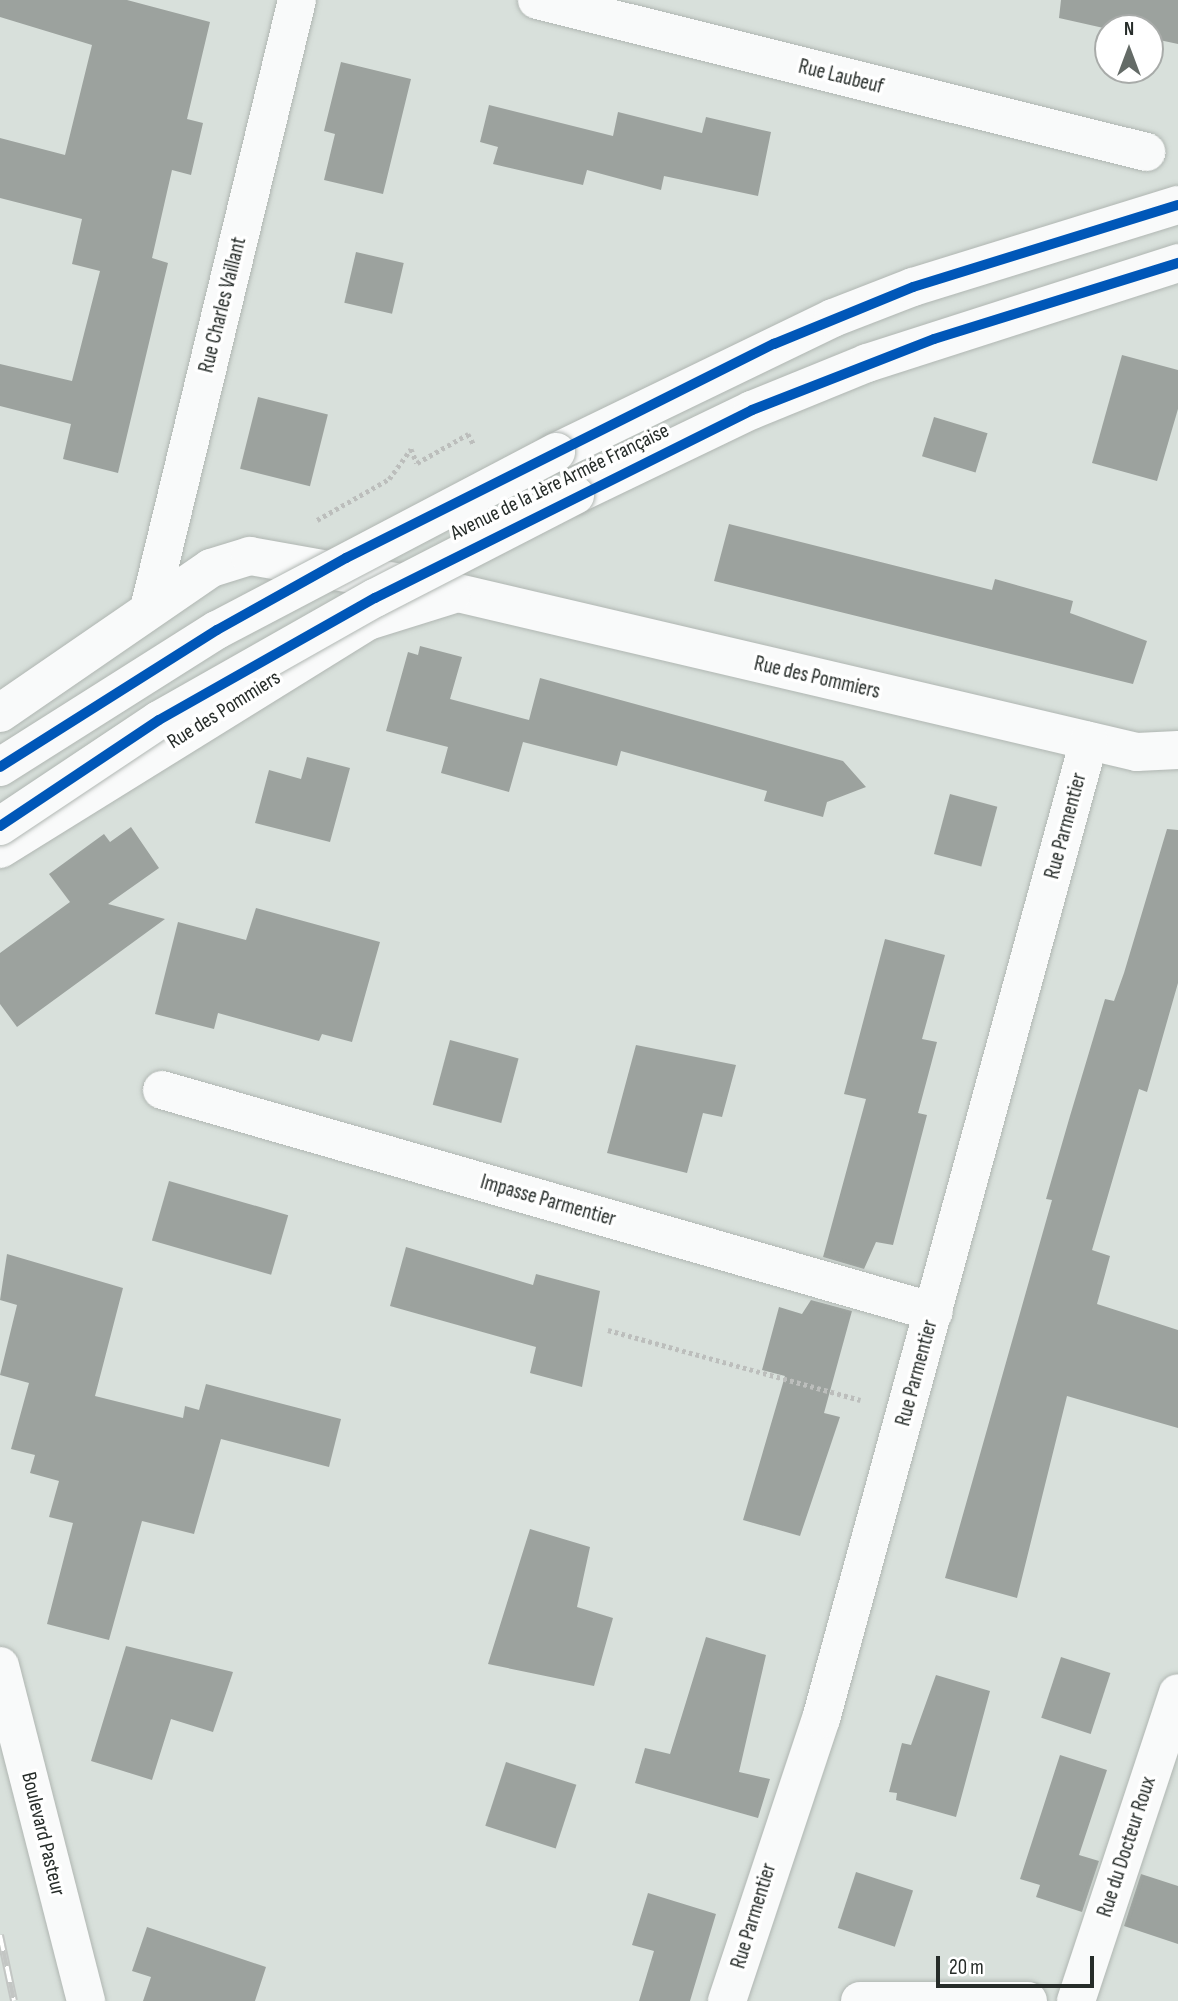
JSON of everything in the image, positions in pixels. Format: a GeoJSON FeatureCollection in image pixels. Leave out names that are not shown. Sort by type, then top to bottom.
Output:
{"type":"FeatureCollection","features":[{"type":"Feature","properties":{"kind":"street","name":"Rue Charles Vaillant"},"geometry":{"type":"LineString","coordinates":[[149,609],[297,0]]}},
{"type":"Feature","properties":{"kind":"street","name":"Rue Laubeuf"},"geometry":{"type":"LineString","coordinates":[[537,0],[1146,152]]}},
{"type":"Feature","properties":{"kind":"street","name":"Avenue de la 1ère Armée Française"},"geometry":{"type":"LineString","coordinates":[[0,767],[217,630],[555,452],[833,318],[914,287],[1178,205]]}},
{"type":"Feature","properties":{"kind":"street","name":"Avenue de la 1ère Armée Française"},"geometry":{"type":"LineString","coordinates":[[0,825],[159,720],[375,598],[575,495],[752,410],[867,363],[1178,263]]}},
{"type":"Feature","properties":{"kind":"street","name":"Rue des Pommiers"},"geometry":{"type":"LineString","coordinates":[[0,713],[211,568],[250,556],[458,593],[1138,752],[1178,750]]}},
{"type":"Feature","properties":{"kind":"street","name":"Rue des Pommiers"},"geometry":{"type":"LineString","coordinates":[[0,849],[368,621],[458,593]]}},
{"type":"Feature","properties":{"kind":"street","name":"Rue Parmentier"},"geometry":{"type":"LineString","coordinates":[[727,2001],[821,1719],[1089,741]]}},
{"type":"Feature","properties":{"kind":"street","name":"Impasse Parmentier"},"geometry":{"type":"LineString","coordinates":[[162,1090],[934,1312]]}},
{"type":"Feature","properties":{"kind":"street","name":"Boulevard Pasteur"},"geometry":{"type":"LineString","coordinates":[[0,1666],[86,2001]]}},
{"type":"Feature","properties":{"kind":"street","name":"Rue du Docteur Roux"},"geometry":{"type":"LineString","coordinates":[[1076,2001],[1178,1693]]}},
{"type":"Feature","properties":{"kind":"street"},"geometry":{"type":"LineString","coordinates":[[860,2001],[1028,2001]]}},
{"type":"Feature","properties":{"kind":"path"},"geometry":{"type":"LineString","coordinates":[[250,556],[389,479],[411,449],[417,463],[468,435],[479,455]]}},
{"type":"Feature","properties":{"kind":"path"},"geometry":{"type":"LineString","coordinates":[[608,1330],[869,1402]]}},
{"type":"Feature","properties":{"kind":"building"},"geometry":{"type":"Polygon","coordinates":[[[0,0],[127,0],[210,22],[187,119],[203,123],[191,175],[172,170],[152,258],[168,263],[118,473],[63,459],[71,424],[0,406],[0,364],[72,381],[100,271],[72,264],[82,219],[0,198],[0,138],[65,155],[92,45],[0,17],[0,0]]]}},
{"type":"Feature","properties":{"kind":"building"},"geometry":{"type":"Polygon","coordinates":[[[1061,0],[1178,0],[1178,44],[1164,41],[1164,14],[1094,14],[1094,26],[1059,18],[1061,0]]]}},
{"type":"Feature","properties":{"kind":"building"},"geometry":{"type":"Polygon","coordinates":[[[341,62],[411,79],[383,194],[324,180],[335,134],[324,131],[341,62]]]}},
{"type":"Feature","properties":{"kind":"building"},"geometry":{"type":"Polygon","coordinates":[[[489,105],[613,136],[618,112],[702,133],[706,117],[771,132],[758,196],[664,176],[661,190],[587,170],[583,185],[493,164],[498,147],[480,142],[489,105]]]}},
{"type":"Feature","properties":{"kind":"building"},"geometry":{"type":"Polygon","coordinates":[[[356,252],[404,263],[392,314],[344,303],[356,252]]]}},
{"type":"Feature","properties":{"kind":"building"},"geometry":{"type":"Polygon","coordinates":[[[1122,355],[1178,370],[1178,409],[1157,481],[1092,463],[1122,355]]]}},
{"type":"Feature","properties":{"kind":"building"},"geometry":{"type":"Polygon","coordinates":[[[258,397],[328,414],[310,486],[240,469],[258,397]]]}},
{"type":"Feature","properties":{"kind":"building"},"geometry":{"type":"Polygon","coordinates":[[[934,417],[988,433],[976,473],[922,456],[934,417]]]}},
{"type":"Feature","properties":{"kind":"building"},"geometry":{"type":"Polygon","coordinates":[[[729,524],[992,590],[995,579],[1073,601],[1070,613],[1147,641],[1133,684],[714,581],[729,524]]]}},
{"type":"Feature","properties":{"kind":"building"},"geometry":{"type":"Polygon","coordinates":[[[420,646],[462,657],[450,699],[529,720],[540,678],[843,761],[866,787],[827,802],[823,817],[764,801],[767,791],[621,751],[617,766],[523,742],[509,792],[441,773],[448,747],[386,731],[408,652],[418,655],[420,646]]]}},
{"type":"Feature","properties":{"kind":"building"},"geometry":{"type":"Polygon","coordinates":[[[307,757],[350,768],[330,842],[255,823],[269,770],[301,779],[307,757]]]}},
{"type":"Feature","properties":{"kind":"building"},"geometry":{"type":"Polygon","coordinates":[[[950,794],[997,807],[981,867],[934,854],[950,794]]]}},
{"type":"Feature","properties":{"kind":"building"},"geometry":{"type":"Polygon","coordinates":[[[131,827],[159,868],[108,904],[165,919],[17,1027],[0,1004],[0,953],[70,902],[49,874],[104,834],[110,842],[131,827]]]}},
{"type":"Feature","properties":{"kind":"building"},"geometry":{"type":"Polygon","coordinates":[[[1167,829],[1178,830],[1178,983],[1147,1092],[1139,1089],[1092,1250],[1110,1256],[1097,1304],[1178,1330],[1178,1428],[1067,1396],[1017,1598],[945,1578],[1052,1200],[1046,1199],[1070,1116],[1105,999],[1114,1001],[1124,973],[1167,829]]]}},
{"type":"Feature","properties":{"kind":"building"},"geometry":{"type":"Polygon","coordinates":[[[256,908],[380,942],[352,1042],[322,1034],[319,1041],[218,1013],[214,1029],[155,1014],[178,922],[246,940],[256,908]]]}},
{"type":"Feature","properties":{"kind":"building"},"geometry":{"type":"Polygon","coordinates":[[[885,939],[945,955],[922,1039],[937,1042],[918,1113],[927,1115],[893,1245],[876,1242],[864,1269],[823,1257],[866,1099],[844,1094],[885,939]]]}},
{"type":"Feature","properties":{"kind":"building"},"geometry":{"type":"Polygon","coordinates":[[[450,1040],[519,1058],[501,1123],[433,1105],[450,1040]]]}},
{"type":"Feature","properties":{"kind":"building"},"geometry":{"type":"Polygon","coordinates":[[[636,1045],[736,1065],[722,1117],[703,1113],[687,1173],[607,1153],[636,1045]]]}},
{"type":"Feature","properties":{"kind":"building"},"geometry":{"type":"Polygon","coordinates":[[[169,1181],[288,1215],[271,1275],[152,1241],[169,1181]]]}},
{"type":"Feature","properties":{"kind":"building"},"geometry":{"type":"Polygon","coordinates":[[[406,1247],[533,1285],[536,1274],[600,1291],[582,1387],[530,1373],[536,1347],[390,1306],[406,1247]]]}},
{"type":"Feature","properties":{"kind":"building"},"geometry":{"type":"Polygon","coordinates":[[[7,1254],[123,1288],[95,1396],[183,1418],[185,1406],[199,1410],[206,1384],[341,1419],[329,1467],[221,1439],[194,1534],[142,1521],[109,1640],[47,1624],[73,1523],[49,1517],[59,1481],[30,1473],[35,1455],[11,1449],[29,1383],[0,1375],[17,1305],[0,1300],[7,1254]]]}},
{"type":"Feature","properties":{"kind":"building"},"geometry":{"type":"Polygon","coordinates":[[[811,1300],[852,1311],[824,1413],[840,1417],[800,1536],[743,1520],[785,1376],[762,1370],[779,1307],[802,1314],[811,1300]]]}},
{"type":"Feature","properties":{"kind":"building"},"geometry":{"type":"Polygon","coordinates":[[[530,1529],[590,1547],[577,1607],[613,1618],[594,1686],[488,1664],[530,1529]]]}},
{"type":"Feature","properties":{"kind":"building"},"geometry":{"type":"Polygon","coordinates":[[[706,1637],[766,1655],[739,1772],[770,1779],[758,1818],[635,1783],[645,1748],[670,1754],[706,1637]]]}},
{"type":"Feature","properties":{"kind":"building"},"geometry":{"type":"Polygon","coordinates":[[[126,1646],[233,1672],[213,1732],[171,1719],[152,1780],[91,1761],[126,1646]]]}},
{"type":"Feature","properties":{"kind":"building"},"geometry":{"type":"Polygon","coordinates":[[[1061,1657],[1110,1673],[1091,1734],[1041,1718],[1061,1657]]]}},
{"type":"Feature","properties":{"kind":"building"},"geometry":{"type":"Polygon","coordinates":[[[936,1675],[990,1691],[956,1817],[896,1800],[897,1793],[889,1792],[902,1743],[911,1745],[936,1675]]]}},
{"type":"Feature","properties":{"kind":"building"},"geometry":{"type":"Polygon","coordinates":[[[1060,1755],[1107,1770],[1079,1855],[1099,1861],[1082,1912],[1036,1897],[1040,1885],[1020,1879],[1060,1755]]]}},
{"type":"Feature","properties":{"kind":"building"},"geometry":{"type":"Polygon","coordinates":[[[506,1762],[576,1785],[556,1849],[485,1826],[506,1762]]]}},
{"type":"Feature","properties":{"kind":"building"},"geometry":{"type":"Polygon","coordinates":[[[856,1872],[913,1891],[895,1947],[838,1928],[856,1872]]]}},
{"type":"Feature","properties":{"kind":"building"},"geometry":{"type":"Polygon","coordinates":[[[1141,1874],[1178,1886],[1178,1944],[1124,1926],[1141,1874]]]}},
{"type":"Feature","properties":{"kind":"building"},"geometry":{"type":"Polygon","coordinates":[[[648,1893],[716,1914],[690,2001],[639,2001],[654,1951],[632,1945],[648,1893]]]}},
{"type":"Feature","properties":{"kind":"building"},"geometry":{"type":"Polygon","coordinates":[[[147,1927],[266,1967],[255,2001],[143,2001],[151,1977],[132,1971],[147,1927]]]}},
{"type":"Feature","properties":{"kind":"railway"},"geometry":{"type":"LineString","coordinates":[[0,1935],[14,2001]]}},
{"type":"Feature","properties":{"kind":"cycle path"},"geometry":{"type":"LineString","coordinates":[[0,767],[217,630],[346,558],[774,344],[913,287],[1178,205]]}},
{"type":"Feature","properties":{"kind":"cycle path"},"geometry":{"type":"LineString","coordinates":[[0,826],[159,720],[375,598],[752,410],[934,339],[1178,263]]}}]}
